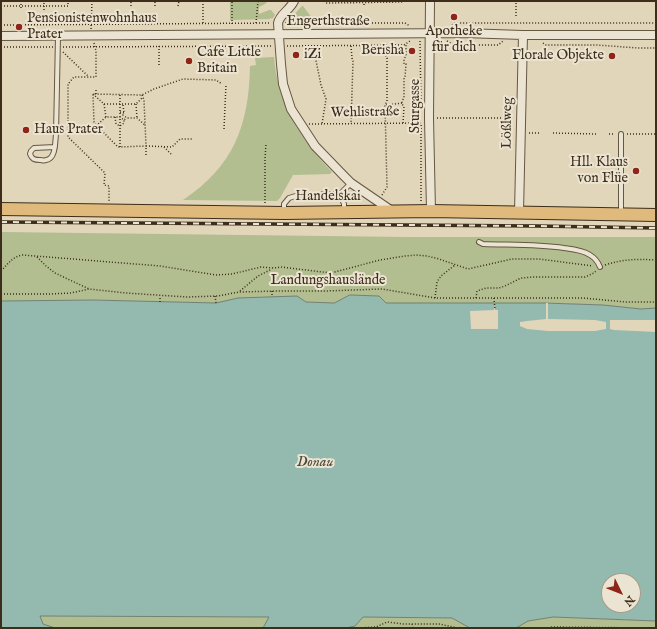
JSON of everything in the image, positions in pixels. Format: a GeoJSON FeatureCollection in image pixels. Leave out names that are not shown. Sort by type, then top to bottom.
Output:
{"type":"FeatureCollection","features":[{"type":"Feature","properties":{"kind":"main road","name":"Handelskai"},"geometry":{"type":"LineString","coordinates":[[1,209],[284,213],[392,212],[426,208],[656,215]]}},
{"type":"Feature","properties":{"kind":"street"},"geometry":{"type":"LineString","coordinates":[[294,1],[279,19],[278,23],[283,84],[291,109],[315,146],[344,176],[351,183],[392,212]]}},
{"type":"Feature","properties":{"kind":"street","name":"Sturgasse"},"geometry":{"type":"LineString","coordinates":[[426,208],[425,120],[430,37],[430,1]]}},
{"type":"Feature","properties":{"kind":"street","name":"Engerthstraße"},"geometry":{"type":"LineString","coordinates":[[1,36],[279,35],[430,37],[463,33],[523,35],[656,35]]}},
{"type":"Feature","properties":{"kind":"street","name":"Lößlweg"},"geometry":{"type":"LineString","coordinates":[[519,212],[523,35]]}},
{"type":"Feature","properties":{"kind":"lane"},"geometry":{"type":"LineString","coordinates":[[55,147],[34,148],[30,154],[35,160],[48,160],[53,155],[55,147],[59,48],[58,36]]}},
{"type":"Feature","properties":{"kind":"lane"},"geometry":{"type":"LineString","coordinates":[[621,134],[621,214]]}},
{"type":"Feature","properties":{"kind":"lane"},"geometry":{"type":"LineString","coordinates":[[323,194],[340,194],[351,183]]}},
{"type":"Feature","properties":{"kind":"lane"},"geometry":{"type":"LineString","coordinates":[[340,194],[344,204],[344,212]]}},
{"type":"Feature","properties":{"kind":"lane"},"geometry":{"type":"LineString","coordinates":[[284,213],[284,204],[289,198],[299,195]]}},
{"type":"Feature","properties":{"kind":"lane"},"geometry":{"type":"LineString","coordinates":[[480,242],[483,244],[546,246],[585,252],[592,256],[600,267]]}},
{"type":"Feature","properties":{"kind":"path"},"geometry":{"type":"LineString","coordinates":[[21,1],[21,10]]}},
{"type":"Feature","properties":{"kind":"path"},"geometry":{"type":"LineString","coordinates":[[44,1],[44,10]]}},
{"type":"Feature","properties":{"kind":"path"},"geometry":{"type":"LineString","coordinates":[[1,6],[68,6],[68,1]]}},
{"type":"Feature","properties":{"kind":"path"},"geometry":{"type":"LineString","coordinates":[[98,1],[92,1],[91,36],[96,51],[96,78],[74,77],[68,84],[68,137],[105,173],[104,185],[109,186],[109,202]]}},
{"type":"Feature","properties":{"kind":"path"},"geometry":{"type":"LineString","coordinates":[[131,1],[131,6]]}},
{"type":"Feature","properties":{"kind":"path"},"geometry":{"type":"LineString","coordinates":[[155,1],[155,6]]}},
{"type":"Feature","properties":{"kind":"path"},"geometry":{"type":"LineString","coordinates":[[178,6],[179,1]]}},
{"type":"Feature","properties":{"kind":"path"},"geometry":{"type":"LineString","coordinates":[[203,1],[203,24]]}},
{"type":"Feature","properties":{"kind":"path"},"geometry":{"type":"LineString","coordinates":[[230,46],[232,1]]}},
{"type":"Feature","properties":{"kind":"path"},"geometry":{"type":"LineString","coordinates":[[256,23],[258,1]]}},
{"type":"Feature","properties":{"kind":"path"},"geometry":{"type":"LineString","coordinates":[[324,1],[326,3],[404,1]]}},
{"type":"Feature","properties":{"kind":"path"},"geometry":{"type":"LineString","coordinates":[[516,1],[516,16]]}},
{"type":"Feature","properties":{"kind":"path"},"geometry":{"type":"LineString","coordinates":[[364,2],[364,7]]}},
{"type":"Feature","properties":{"kind":"path"},"geometry":{"type":"LineString","coordinates":[[1,25],[405,22],[413,28]]}},
{"type":"Feature","properties":{"kind":"path"},"geometry":{"type":"LineString","coordinates":[[448,28],[454,23],[656,22]]}},
{"type":"Feature","properties":{"kind":"path"},"geometry":{"type":"LineString","coordinates":[[416,40],[430,37]]}},
{"type":"Feature","properties":{"kind":"path"},"geometry":{"type":"LineString","coordinates":[[444,40],[454,45],[498,45],[506,39]]}},
{"type":"Feature","properties":{"kind":"path"},"geometry":{"type":"LineString","coordinates":[[1,47],[404,46],[411,40]]}},
{"type":"Feature","properties":{"kind":"path"},"geometry":{"type":"LineString","coordinates":[[420,40],[425,120],[426,208]]}},
{"type":"Feature","properties":{"kind":"path"},"geometry":{"type":"LineString","coordinates":[[542,42],[546,45],[597,45],[656,48]]}},
{"type":"Feature","properties":{"kind":"path"},"geometry":{"type":"LineString","coordinates":[[403,123],[404,107],[402,101],[404,98],[406,64],[404,64],[404,59],[406,56],[406,44]]}},
{"type":"Feature","properties":{"kind":"path"},"geometry":{"type":"LineString","coordinates":[[159,46],[159,65]]}},
{"type":"Feature","properties":{"kind":"path"},"geometry":{"type":"LineString","coordinates":[[313,46],[321,85],[326,99],[322,124]]}},
{"type":"Feature","properties":{"kind":"path"},"geometry":{"type":"LineString","coordinates":[[350,46],[353,60],[351,124]]}},
{"type":"Feature","properties":{"kind":"path"},"geometry":{"type":"LineString","coordinates":[[383,194],[387,187],[385,105],[387,101],[387,58],[385,46]]}},
{"type":"Feature","properties":{"kind":"path"},"geometry":{"type":"LineString","coordinates":[[59,48],[89,77]]}},
{"type":"Feature","properties":{"kind":"path"},"geometry":{"type":"LineString","coordinates":[[137,118],[136,104],[143,96],[159,87],[183,79],[216,80],[222,84]]}},
{"type":"Feature","properties":{"kind":"path"},"geometry":{"type":"LineString","coordinates":[[224,129],[226,84]]}},
{"type":"Feature","properties":{"kind":"path"},"geometry":{"type":"LineString","coordinates":[[96,89],[94,94],[94,123],[118,148],[146,146],[172,147],[180,139],[192,139]]}},
{"type":"Feature","properties":{"kind":"path"},"geometry":{"type":"LineString","coordinates":[[94,94],[143,96]]}},
{"type":"Feature","properties":{"kind":"path"},"geometry":{"type":"LineString","coordinates":[[94,94],[104,104],[106,117]]}},
{"type":"Feature","properties":{"kind":"path"},"geometry":{"type":"LineString","coordinates":[[120,94],[120,147]]}},
{"type":"Feature","properties":{"kind":"path"},"geometry":{"type":"LineString","coordinates":[[143,96],[146,155]]}},
{"type":"Feature","properties":{"kind":"path"},"geometry":{"type":"LineString","coordinates":[[385,105],[402,103]]}},
{"type":"Feature","properties":{"kind":"path"},"geometry":{"type":"LineString","coordinates":[[104,104],[136,104]]}},
{"type":"Feature","properties":{"kind":"path"},"geometry":{"type":"LineString","coordinates":[[123,104],[124,114],[128,118]]}},
{"type":"Feature","properties":{"kind":"path"},"geometry":{"type":"LineString","coordinates":[[120,112],[124,113]]}},
{"type":"Feature","properties":{"kind":"path"},"geometry":{"type":"LineString","coordinates":[[96,126],[106,117],[120,117],[124,120]]}},
{"type":"Feature","properties":{"kind":"path"},"geometry":{"type":"LineString","coordinates":[[115,117],[116,124],[120,126]]}},
{"type":"Feature","properties":{"kind":"path"},"geometry":{"type":"LineString","coordinates":[[120,126],[124,123],[124,120],[128,118],[137,118],[145,125]]}},
{"type":"Feature","properties":{"kind":"path","name":"Wehlistraße"},"geometry":{"type":"LineString","coordinates":[[300,124],[403,123],[425,120],[521,118]]}},
{"type":"Feature","properties":{"kind":"path"},"geometry":{"type":"LineString","coordinates":[[521,133],[541,133]]}},
{"type":"Feature","properties":{"kind":"path"},"geometry":{"type":"LineString","coordinates":[[553,133],[597,134]]}},
{"type":"Feature","properties":{"kind":"path"},"geometry":{"type":"LineString","coordinates":[[609,134],[656,134]]}},
{"type":"Feature","properties":{"kind":"path"},"geometry":{"type":"LineString","coordinates":[[265,212],[266,143]]}},
{"type":"Feature","properties":{"kind":"path"},"geometry":{"type":"LineString","coordinates":[[164,147],[172,155]]}},
{"type":"Feature","properties":{"kind":"path"},"geometry":{"type":"LineString","coordinates":[[1,271],[16,256],[23,255],[160,266],[216,275],[232,274],[261,267],[289,267],[331,273],[380,260],[405,256],[432,257],[468,269],[512,259],[539,259],[600,267]]}},
{"type":"Feature","properties":{"kind":"path"},"geometry":{"type":"LineString","coordinates":[[37,256],[55,273],[89,289]]}},
{"type":"Feature","properties":{"kind":"path"},"geometry":{"type":"LineString","coordinates":[[476,298],[477,292],[486,288],[499,288],[521,278],[585,277],[594,273],[600,267],[616,261],[628,259],[656,260]]}},
{"type":"Feature","properties":{"kind":"path"},"geometry":{"type":"LineString","coordinates":[[435,298],[438,282],[441,276],[455,265]]}},
{"type":"Feature","properties":{"kind":"path"},"geometry":{"type":"LineString","coordinates":[[239,292],[258,276],[274,268]]}},
{"type":"Feature","properties":{"kind":"path","name":"Landungshauslände"},"geometry":{"type":"LineString","coordinates":[[1,294],[71,293],[89,289],[160,296],[187,297],[215,296],[239,292],[326,292],[382,289],[435,298],[455,299],[584,298],[626,302],[656,302]]}},
{"type":"Feature","properties":{"kind":"path"},"geometry":{"type":"LineString","coordinates":[[272,291],[272,297]]}},
{"type":"Feature","properties":{"kind":"path"},"geometry":{"type":"LineString","coordinates":[[160,296],[160,302]]}},
{"type":"Feature","properties":{"kind":"path"},"geometry":{"type":"LineString","coordinates":[[215,296],[216,303]]}},
{"type":"Feature","properties":{"kind":"path"},"geometry":{"type":"LineString","coordinates":[[494,298],[494,310]]}},
{"type":"Feature","properties":{"kind":"path"},"geometry":{"type":"LineString","coordinates":[[356,628],[376,627],[387,622],[439,624],[458,628]]}},
{"type":"Feature","properties":{"kind":"path"},"geometry":{"type":"LineString","coordinates":[[412,624],[413,628]]}},
{"type":"Feature","properties":{"kind":"path"},"geometry":{"type":"LineString","coordinates":[[548,628],[656,628]]}},
{"type":"Feature","properties":{"kind":"green space"},"geometry":{"type":"Polygon","coordinates":[[[230,1],[268,1],[259,7],[259,14],[271,10],[275,15],[272,19],[230,20],[230,1]]]}},
{"type":"Feature","properties":{"kind":"green space"},"geometry":{"type":"Polygon","coordinates":[[[302,6],[312,18],[311,20],[289,20],[302,6]]]}},
{"type":"Feature","properties":{"kind":"green space"},"geometry":{"type":"Polygon","coordinates":[[[274,57],[280,90],[293,120],[301,134],[332,172],[330,174],[293,175],[277,201],[183,200],[215,173],[235,142],[242,125],[246,107],[250,66],[256,65],[255,58],[274,57]]]}},
{"type":"Feature","properties":{"kind":"green space"},"geometry":{"type":"Polygon","coordinates":[[[1,232],[404,237],[656,237],[656,308],[641,309],[603,305],[544,303],[386,303],[379,296],[350,295],[334,303],[306,302],[297,297],[238,298],[216,303],[93,300],[1,301],[1,232]]]}},
{"type":"Feature","properties":{"kind":"green space"},"geometry":{"type":"Polygon","coordinates":[[[39,616],[269,617],[263,628],[55,628],[43,624],[39,616]]]}},
{"type":"Feature","properties":{"kind":"green space"},"geometry":{"type":"Polygon","coordinates":[[[363,617],[452,618],[470,628],[346,628],[355,626],[363,617]]]}},
{"type":"Feature","properties":{"kind":"green space"},"geometry":{"type":"Polygon","coordinates":[[[553,617],[656,621],[656,628],[516,628],[528,621],[553,617]]]}},
{"type":"Feature","properties":{"kind":"water","name":"Donau"},"geometry":{"type":"Polygon","coordinates":[[[350,295],[379,296],[386,303],[544,303],[603,305],[641,309],[656,308],[656,621],[553,617],[528,621],[516,628],[470,628],[452,618],[363,617],[355,626],[346,628],[263,628],[269,617],[40,616],[43,624],[55,628],[1,628],[1,301],[93,300],[216,303],[238,298],[297,296],[306,302],[334,303],[350,295]]]}},
{"type":"Feature","properties":{"kind":"pier"},"geometry":{"type":"Polygon","coordinates":[[[494,303],[495,310],[498,310],[498,329],[471,329],[470,311],[494,310],[494,303]]]}},
{"type":"Feature","properties":{"kind":"pier"},"geometry":{"type":"Polygon","coordinates":[[[546,303],[548,303],[548,319],[595,320],[606,322],[606,329],[595,331],[548,331],[527,329],[520,326],[520,322],[546,319],[546,303]]]}},
{"type":"Feature","properties":{"kind":"pier"},"geometry":{"type":"Polygon","coordinates":[[[610,320],[656,320],[656,332],[610,329],[610,320]]]}},
{"type":"Feature","properties":{"kind":"railway"},"geometry":{"type":"LineString","coordinates":[[1,222],[656,228]]}},
{"type":"Feature","properties":{"kind":"place","name":"Apotheke für dich"},"geometry":{"type":"Point","coordinates":[454,17]}},
{"type":"Feature","properties":{"kind":"place","name":"Pensionistenwohnhaus Prater"},"geometry":{"type":"Point","coordinates":[19,27]}},
{"type":"Feature","properties":{"kind":"place","name":"Berisha"},"geometry":{"type":"Point","coordinates":[412,51]}},
{"type":"Feature","properties":{"kind":"place","name":"iZi"},"geometry":{"type":"Point","coordinates":[296,55]}},
{"type":"Feature","properties":{"kind":"place","name":"Florale Objekte"},"geometry":{"type":"Point","coordinates":[612,56]}},
{"type":"Feature","properties":{"kind":"place","name":"Cafe Little Britain"},"geometry":{"type":"Point","coordinates":[189,61]}},
{"type":"Feature","properties":{"kind":"place","name":"Haus Prater"},"geometry":{"type":"Point","coordinates":[26,130]}},
{"type":"Feature","properties":{"kind":"place","name":"Hll. Klaus von Flüe"},"geometry":{"type":"Point","coordinates":[636,171]}}]}
